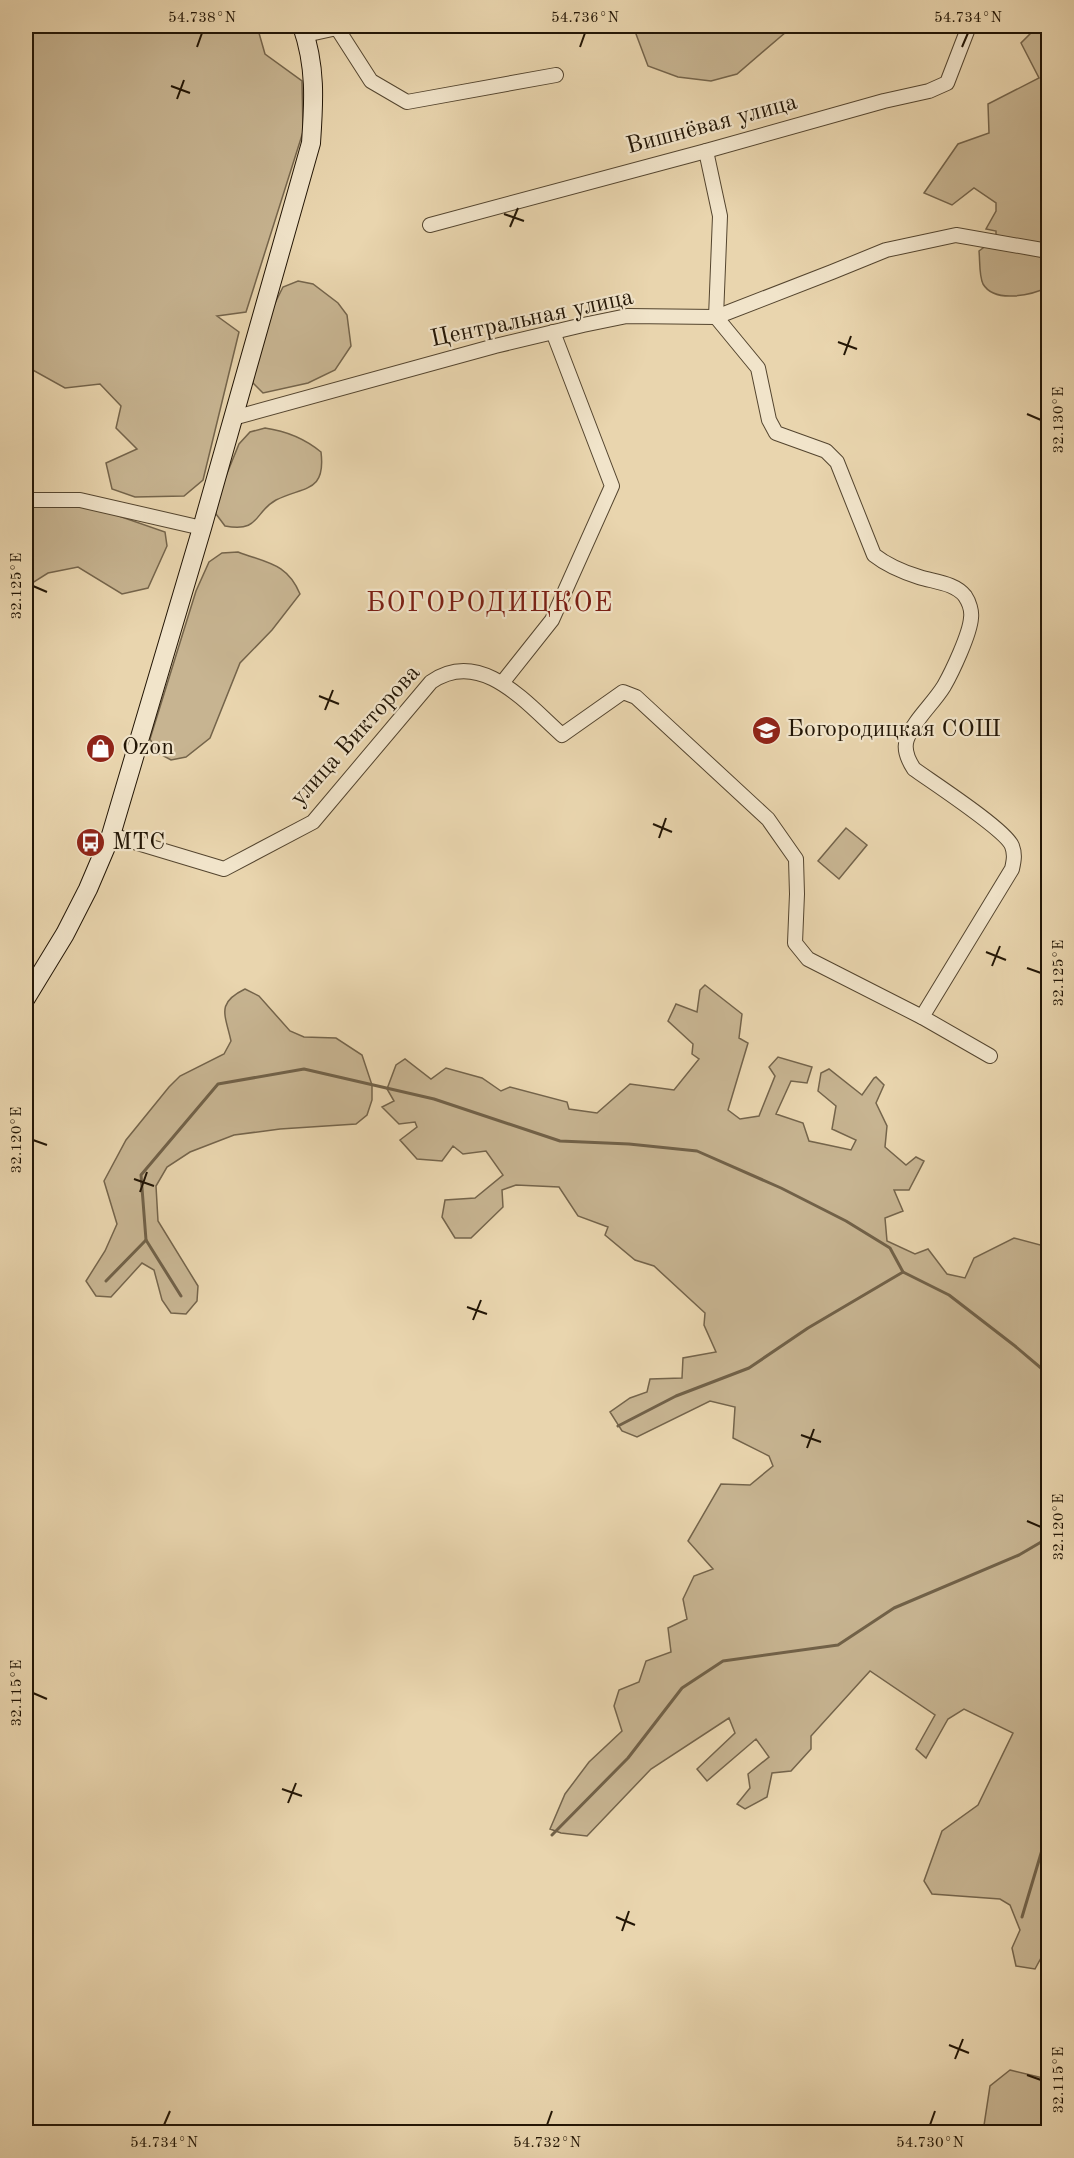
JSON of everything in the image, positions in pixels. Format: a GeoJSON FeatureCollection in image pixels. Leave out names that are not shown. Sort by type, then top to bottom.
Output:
{"type":"FeatureCollection","features":[{"type":"Feature","properties":{"kind":"street","name":"Вишнёвая улица"},"geometry":{"type":"LineString","coordinates":[[430,225],[884,101],[929,91],[947,82],[969,26]]}},
{"type":"Feature","properties":{"kind":"street"},"geometry":{"type":"LineString","coordinates":[[26,999],[88,890],[111,835],[202,528],[311,143],[313,69],[303,30],[337,28],[371,81],[407,102],[556,75]]}},
{"type":"Feature","properties":{"kind":"street"},"geometry":{"type":"LineString","coordinates":[[706,151],[720,216],[716,316],[758,368],[769,420],[776,433],[826,451],[837,462],[874,555],[886,564],[954,587],[965,596],[969,604],[971,618],[960,651],[944,687],[910,734],[906,750],[908,760],[914,769],[997,830],[1011,844],[1015,855],[1012,868],[922,1017],[990,1056]]}},
{"type":"Feature","properties":{"kind":"street","name":"Центральная улица"},"geometry":{"type":"LineString","coordinates":[[233,418],[495,346],[627,316],[716,316],[886,250],[946,237],[956,236],[1048,251]]}},
{"type":"Feature","properties":{"kind":"street"},"geometry":{"type":"LineString","coordinates":[[502,683],[552,620],[612,486],[553,332]]}},
{"type":"Feature","properties":{"kind":"street"},"geometry":{"type":"LineString","coordinates":[[26,500],[80,500],[202,528]]}},
{"type":"Feature","properties":{"kind":"street","name":"улица Викторова"},"geometry":{"type":"LineString","coordinates":[[111,835],[224,868],[313,822],[431,682],[440,675],[463,670],[479,673],[502,683],[562,735],[624,692],[636,697],[768,819],[796,859],[795,943],[808,959],[922,1017]]}},
{"type":"Feature","properties":{"kind":"shaded area"},"geometry":{"type":"Polygon","coordinates":[[[26,26],[257,26],[265,54],[302,81],[303,132],[246,312],[217,316],[239,332],[203,480],[184,496],[135,497],[112,489],[106,463],[137,449],[116,428],[121,406],[100,384],[65,388],[26,368],[26,26]]]}},
{"type":"Feature","properties":{"kind":"shaded area"},"geometry":{"type":"Polygon","coordinates":[[[633,26],[793,26],[737,74],[711,81],[678,77],[648,66],[633,26]]]}},
{"type":"Feature","properties":{"kind":"shaded area"},"geometry":{"type":"Polygon","coordinates":[[[1038,26],[1048,26],[1048,246],[996,236],[996,231],[986,229],[996,211],[996,203],[974,188],[952,205],[924,193],[958,144],[989,133],[988,104],[1039,78],[1021,43],[1038,26]]]}},
{"type":"Feature","properties":{"kind":"shaded area"},"geometry":{"type":"Polygon","coordinates":[[[987,245],[1048,256],[1048,287],[1033,293],[1014,296],[996,294],[989,290],[982,281],[979,251],[987,245]]]}},
{"type":"Feature","properties":{"kind":"shaded area"},"geometry":{"type":"Polygon","coordinates":[[[298,281],[313,284],[338,303],[347,315],[351,346],[335,370],[308,383],[263,393],[253,383],[256,358],[263,333],[283,287],[298,281]]]}},
{"type":"Feature","properties":{"kind":"shaded area"},"geometry":{"type":"Polygon","coordinates":[[[265,428],[294,436],[321,452],[320,475],[311,486],[276,500],[251,524],[245,527],[225,526],[216,514],[217,498],[239,444],[250,432],[265,428]]]}},
{"type":"Feature","properties":{"kind":"shaded area"},"geometry":{"type":"Polygon","coordinates":[[[87,505],[165,532],[167,546],[148,588],[122,594],[78,567],[48,573],[26,587],[26,506],[87,505]]]}},
{"type":"Feature","properties":{"kind":"shaded area"},"geometry":{"type":"Polygon","coordinates":[[[238,552],[282,570],[295,584],[300,594],[272,630],[240,663],[210,738],[186,757],[171,760],[158,753],[150,739],[196,591],[209,562],[222,553],[238,552]]]}},
{"type":"Feature","properties":{"kind":"shaded area"},"geometry":{"type":"Polygon","coordinates":[[[846,828],[867,845],[839,879],[818,861],[846,828]]]}},
{"type":"Feature","properties":{"kind":"shaded area"},"geometry":{"type":"Polygon","coordinates":[[[705,985],[742,1014],[739,1038],[748,1043],[728,1110],[740,1119],[759,1116],[775,1076],[769,1067],[778,1057],[812,1067],[807,1083],[791,1081],[776,1114],[803,1123],[809,1141],[851,1150],[856,1140],[832,1129],[836,1106],[818,1091],[821,1073],[829,1069],[862,1095],[876,1077],[884,1085],[876,1103],[887,1126],[885,1147],[906,1165],[916,1157],[924,1161],[909,1190],[894,1190],[903,1211],[885,1218],[887,1241],[915,1254],[928,1249],[947,1274],[965,1278],[974,1258],[1014,1238],[1048,1247],[1048,1945],[1035,1969],[1016,1966],[1012,1948],[1020,1930],[1010,1905],[1000,1899],[932,1894],[924,1881],[942,1831],[978,1805],[1013,1733],[964,1709],[948,1719],[926,1758],[916,1749],[935,1715],[870,1671],[811,1736],[811,1749],[791,1771],[772,1773],[767,1797],[745,1809],[737,1804],[750,1788],[748,1774],[769,1757],[756,1739],[707,1781],[697,1769],[735,1733],[729,1718],[651,1769],[587,1836],[561,1833],[550,1829],[565,1794],[589,1762],[622,1731],[614,1706],[619,1690],[639,1682],[646,1661],[671,1652],[668,1628],[687,1619],[683,1599],[694,1576],[713,1569],[688,1541],[721,1484],[750,1485],[773,1466],[769,1456],[733,1438],[735,1407],[710,1401],[637,1437],[622,1431],[610,1412],[630,1398],[647,1392],[650,1379],[682,1378],[683,1358],[716,1352],[704,1325],[705,1313],[654,1266],[635,1260],[605,1235],[608,1227],[578,1216],[559,1187],[516,1185],[502,1190],[503,1207],[471,1238],[455,1238],[442,1217],[445,1200],[475,1198],[503,1175],[486,1151],[463,1154],[453,1146],[442,1161],[417,1159],[400,1140],[417,1127],[415,1122],[399,1124],[382,1107],[394,1101],[387,1089],[396,1065],[405,1059],[431,1079],[446,1068],[482,1078],[501,1091],[510,1087],[567,1102],[569,1109],[597,1113],[630,1084],[674,1090],[699,1059],[692,1054],[693,1044],[668,1021],[676,1004],[697,1012],[700,990],[705,985]]]}},
{"type":"Feature","properties":{"kind":"shaded area"},"geometry":{"type":"Polygon","coordinates":[[[245,989],[259,996],[290,1031],[304,1037],[336,1038],[362,1055],[372,1085],[372,1100],[367,1115],[356,1124],[280,1129],[234,1135],[190,1152],[167,1167],[156,1186],[158,1221],[198,1286],[197,1301],[186,1314],[171,1313],[162,1300],[154,1270],[142,1263],[111,1297],[96,1296],[86,1281],[105,1251],[117,1224],[104,1181],[126,1140],[169,1087],[180,1076],[224,1054],[231,1041],[225,1016],[226,1004],[245,989]]]}},
{"type":"Feature","properties":{"kind":"shaded area"},"geometry":{"type":"Polygon","coordinates":[[[1048,1141],[1048,1197],[1043,1146],[1048,1141]]]}},
{"type":"Feature","properties":{"kind":"shaded area"},"geometry":{"type":"Polygon","coordinates":[[[1010,2070],[1043,2078],[1048,2075],[1048,2132],[983,2132],[990,2086],[1010,2070]]]}},
{"type":"Feature","properties":{"kind":"waterway"},"geometry":{"type":"LineString","coordinates":[[181,1296],[146,1240],[141,1175],[218,1084],[304,1069],[434,1099],[560,1141],[629,1144],[697,1151],[781,1188],[846,1221],[890,1248],[903,1272]]}},
{"type":"Feature","properties":{"kind":"waterway"},"geometry":{"type":"LineString","coordinates":[[106,1281],[146,1240]]}},
{"type":"Feature","properties":{"kind":"waterway"},"geometry":{"type":"LineString","coordinates":[[618,1426],[676,1396],[749,1368],[808,1328],[903,1272],[949,1295],[1048,1374]]}},
{"type":"Feature","properties":{"kind":"waterway"},"geometry":{"type":"LineString","coordinates":[[552,1835],[628,1758],[682,1688],[723,1661],[838,1645],[894,1608],[1019,1555],[1048,1538]]}},
{"type":"Feature","properties":{"kind":"waterway"},"geometry":{"type":"LineString","coordinates":[[1022,1917],[1048,1830]]}},
{"type":"Feature","properties":{"kind":"place","name":"Богородицкая СОШ"},"geometry":{"type":"Point","coordinates":[766,730]}},
{"type":"Feature","properties":{"kind":"place","name":"Ozon"},"geometry":{"type":"Point","coordinates":[101,748]}},
{"type":"Feature","properties":{"kind":"place","name":"МТС"},"geometry":{"type":"Point","coordinates":[91,843]}},
{"type":"Feature","properties":{"kind":"district","name":"БОГОРОДИЦКОЕ"},"geometry":{"type":"Point","coordinates":[490,603]}}]}
